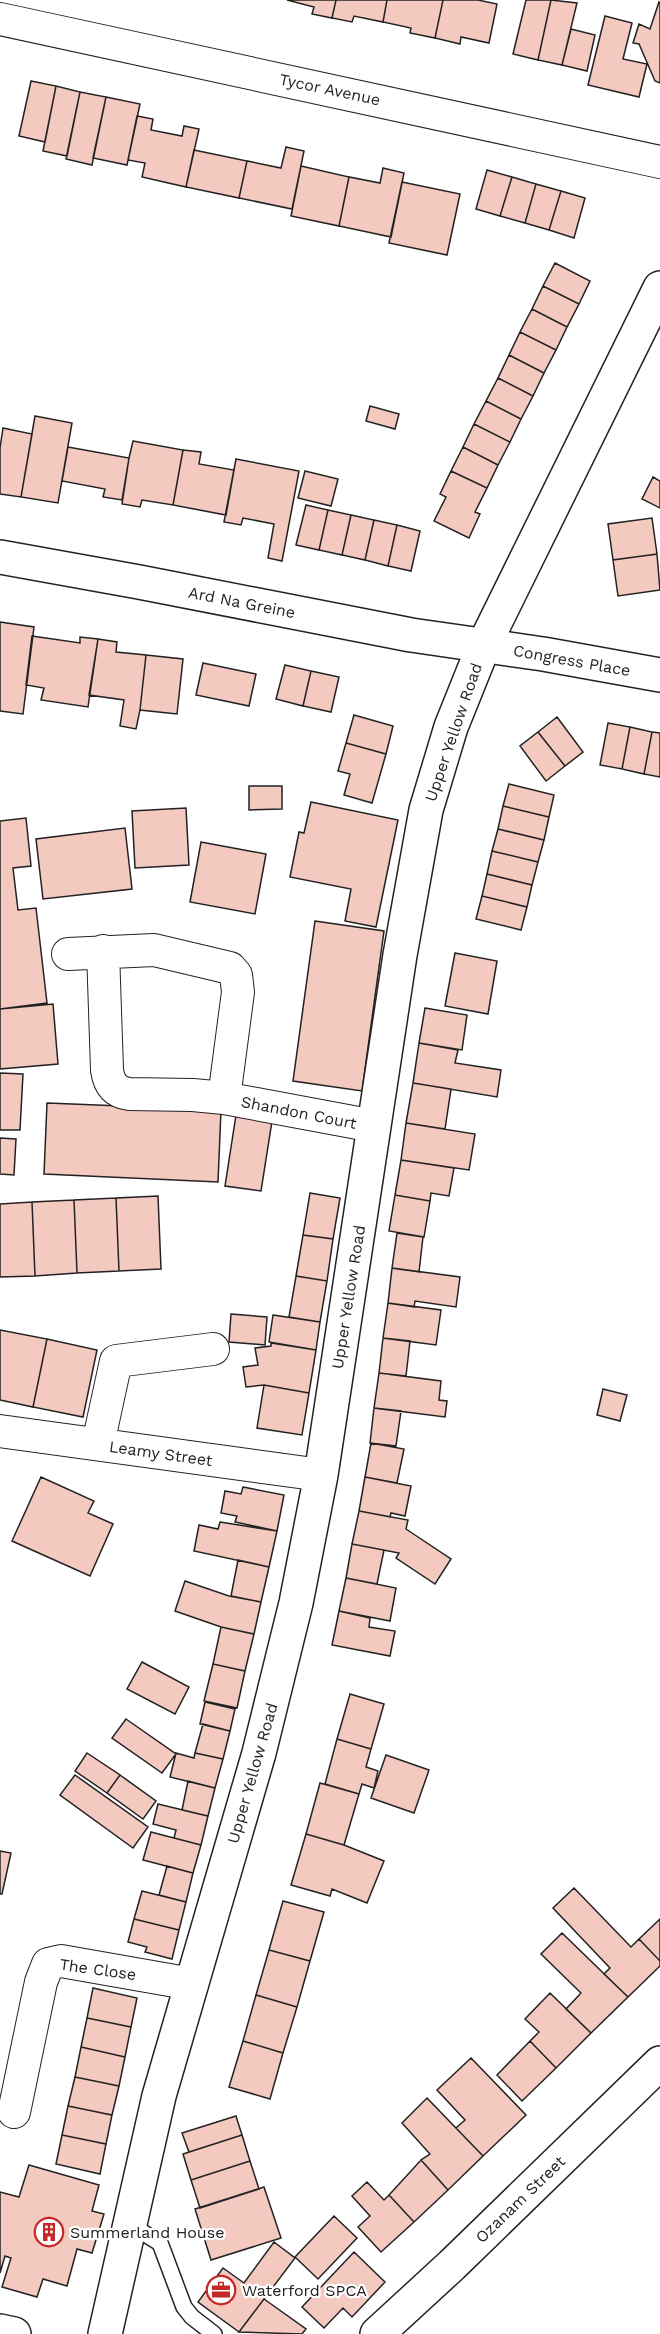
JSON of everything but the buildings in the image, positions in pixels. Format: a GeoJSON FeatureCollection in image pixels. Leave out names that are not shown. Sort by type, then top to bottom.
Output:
{"type":"FeatureCollection","features":[{"type":"Feature","properties":{"kind":"street","name":"Tycor Avenue"},"geometry":{"type":"LineString","coordinates":[[0,19],[660,162]]}},
{"type":"Feature","properties":{"kind":"street","name":"Upper Yellow Road"},"geometry":{"type":"LineString","coordinates":[[105,2334],[159,2096],[259,1753],[280,1675],[305,1564],[321,1475],[400,955],[426,810],[451,727],[484,645],[660,288]]}},
{"type":"Feature","properties":{"kind":"street","name":"Ard Na Greine"},"geometry":{"type":"LineString","coordinates":[[0,557],[411,635],[484,645]]}},
{"type":"Feature","properties":{"kind":"street","name":"Congress Place"},"geometry":{"type":"LineString","coordinates":[[484,645],[660,675]]}},
{"type":"Feature","properties":{"kind":"street","name":"Shandon Court"},"geometry":{"type":"LineString","coordinates":[[68,954],[154,950],[198,962],[224,966],[234,971],[238,992],[224,1098]]}},
{"type":"Feature","properties":{"kind":"street","name":"Shandon Court"},"geometry":{"type":"LineString","coordinates":[[104,951],[107,1070],[113,1087],[119,1092],[224,1098],[374,1126]]}},
{"type":"Feature","properties":{"kind":"street"},"geometry":{"type":"LineString","coordinates":[[99,1444],[116,1361],[213,1349]]}},
{"type":"Feature","properties":{"kind":"street","name":"Leamy Street"},"geometry":{"type":"LineString","coordinates":[[0,1431],[321,1475]]}},
{"type":"Feature","properties":{"kind":"street","name":"The Close"},"geometry":{"type":"LineString","coordinates":[[14,2112],[41,1982],[48,1964],[62,1961],[192,1984]]}},
{"type":"Feature","properties":{"kind":"street","name":"Ozanam Street"},"geometry":{"type":"LineString","coordinates":[[377,2334],[452,2265],[660,2062]]}},
{"type":"Feature","properties":{"kind":"street"},"geometry":{"type":"LineString","coordinates":[[0,2331],[14,2334]]}},
{"type":"Feature","properties":{"kind":"lane"},"geometry":{"type":"LineString","coordinates":[[129,2224],[160,2243],[184,2307],[192,2317],[214,2334]]}},
{"type":"Feature","properties":{"kind":"place","name":"Summerland House"},"geometry":{"type":"Point","coordinates":[49,2232]}},
{"type":"Feature","properties":{"kind":"place","name":"Waterford SPCA"},"geometry":{"type":"Point","coordinates":[221,2290]}}]}
